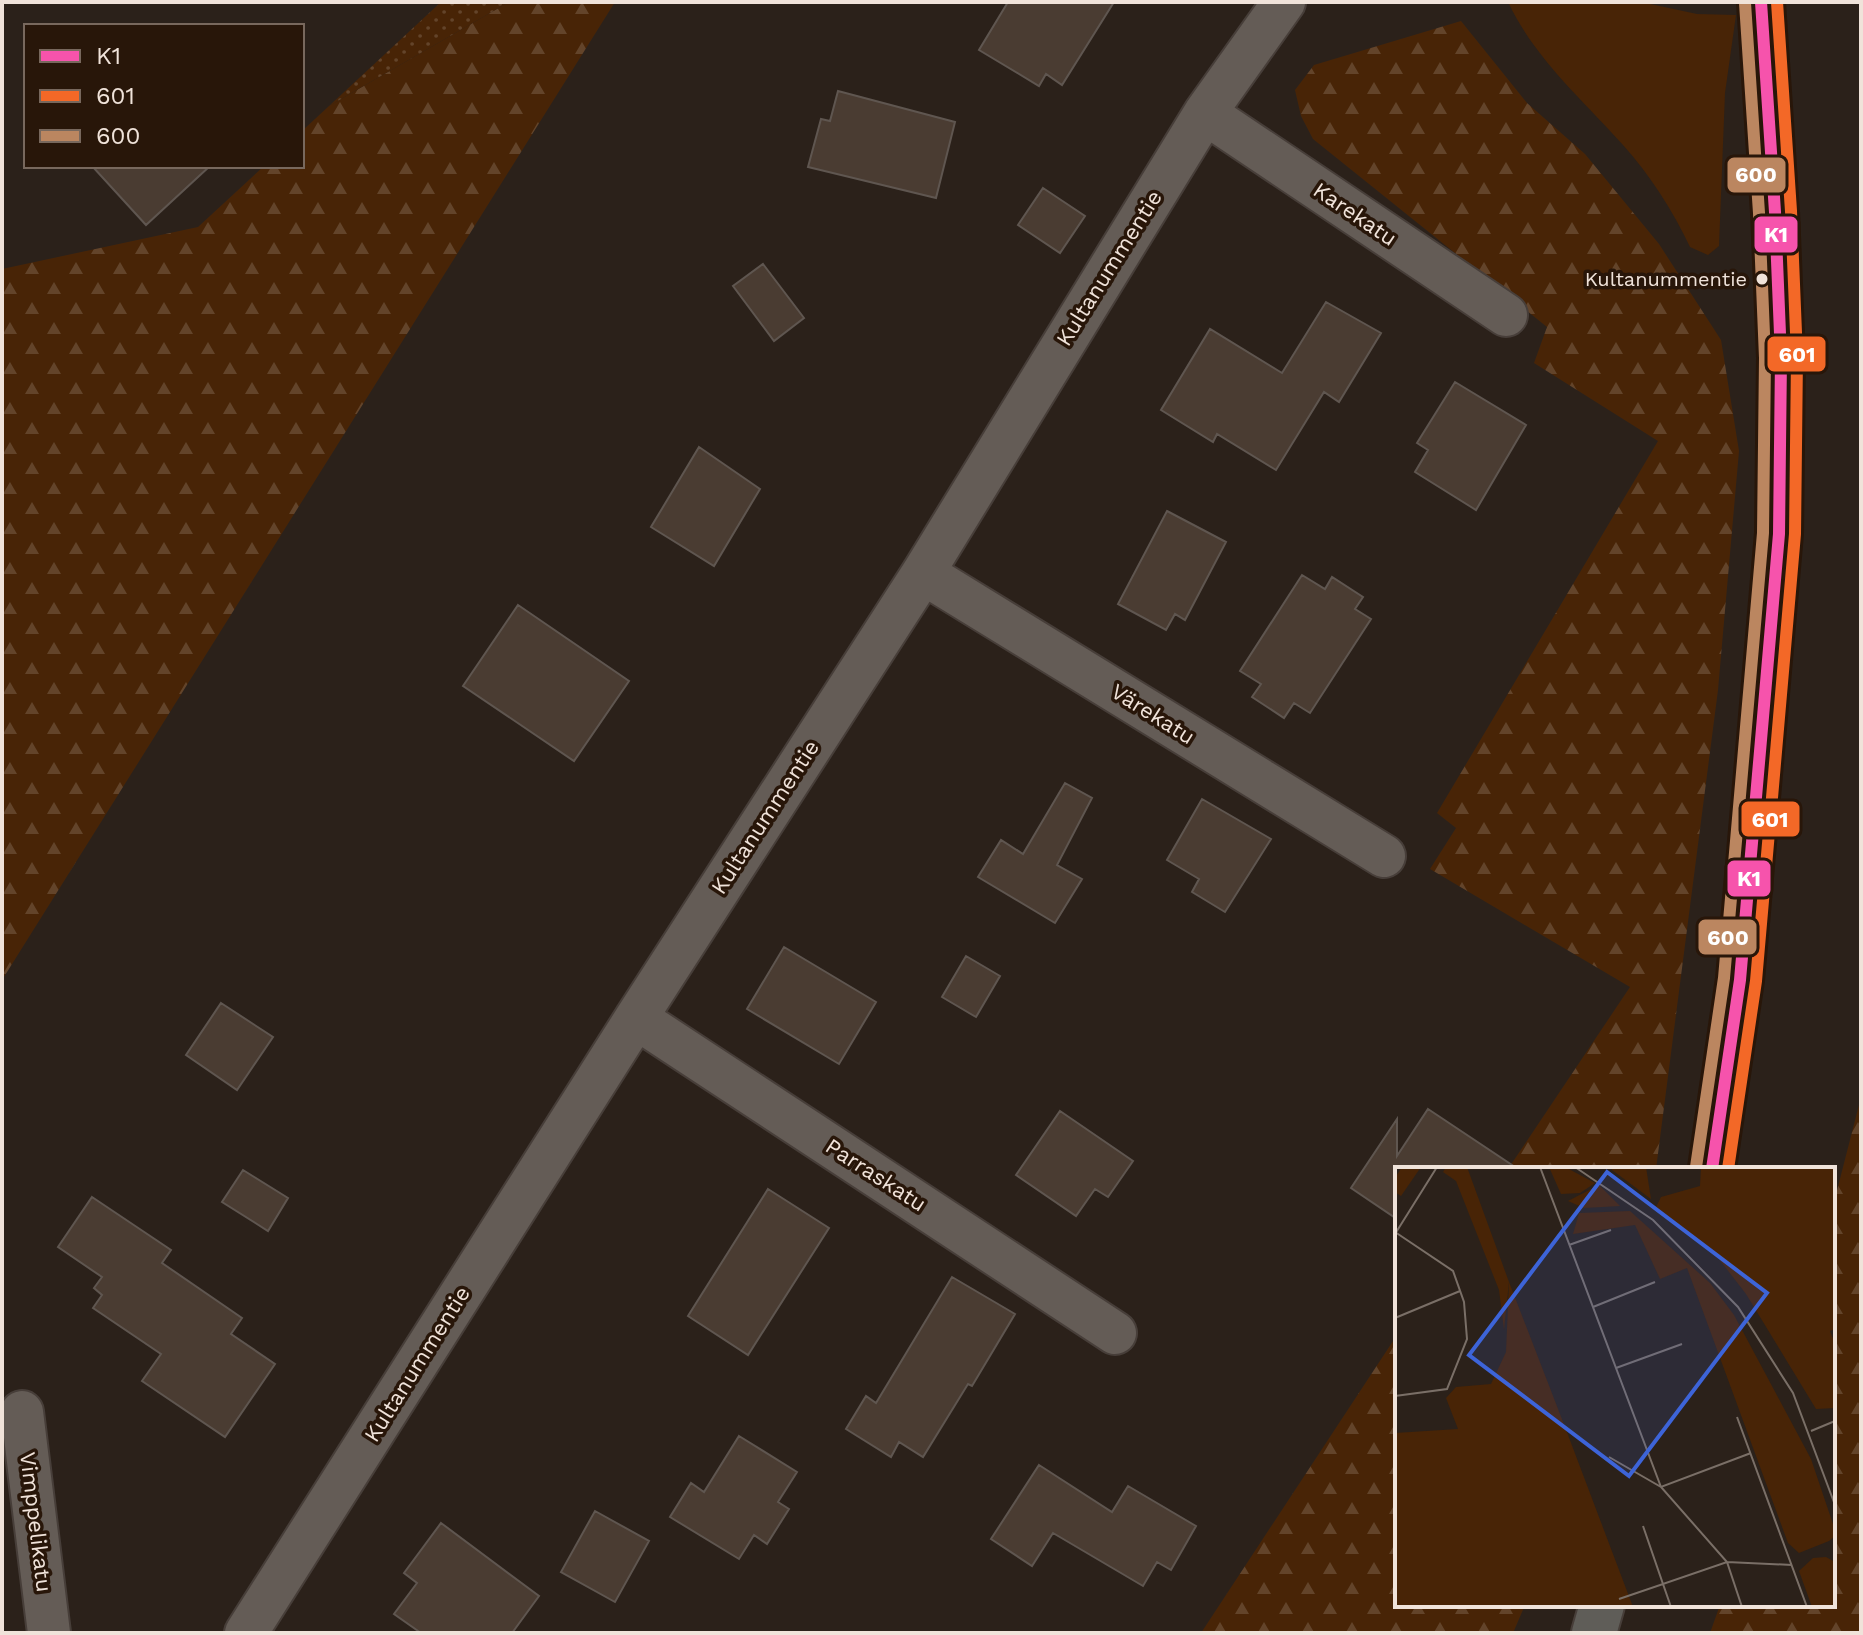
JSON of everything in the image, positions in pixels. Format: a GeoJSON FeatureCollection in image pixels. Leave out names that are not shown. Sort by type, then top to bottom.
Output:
{"type":"FeatureCollection","features":[{"type":"Feature","properties":{"kind":"main road"},"geometry":{"type":"LineString","coordinates":[[1712,1167],[1740,980],[1779,534],[1781,358],[1761,2]]}},
{"type":"Feature","properties":{"kind":"main road"},"geometry":{"type":"LineString","coordinates":[[1594,1633],[1601,1607]]}},
{"type":"Feature","properties":{"kind":"street","name":"Kultanummentie"},"geometry":{"type":"LineString","coordinates":[[246,1633],[923,573],[1205,113],[1284,2]]}},
{"type":"Feature","properties":{"kind":"street","name":"Karekatu"},"geometry":{"type":"LineString","coordinates":[[1205,113],[1506,315]]}},
{"type":"Feature","properties":{"kind":"street","name":"Värekatu"},"geometry":{"type":"LineString","coordinates":[[923,573],[1384,856]]}},
{"type":"Feature","properties":{"kind":"street","name":"Parraskatu"},"geometry":{"type":"LineString","coordinates":[[636,1018],[1115,1333]]}},
{"type":"Feature","properties":{"kind":"street","name":"Vimppelikatu"},"geometry":{"type":"LineString","coordinates":[[22,1412],[49,1633]]}},
{"type":"Feature","properties":{"kind":"green space"},"geometry":{"type":"Polygon","coordinates":[[[441,2],[509,2],[329,106],[441,2]]]}},
{"type":"Feature","properties":{"kind":"green space"},"geometry":{"type":"Polygon","coordinates":[[[509,2],[615,2],[2,980],[2,269],[198,227],[262,168],[304,168],[304,129],[329,106],[509,2]]]}},
{"type":"Feature","properties":{"kind":"green space"},"geometry":{"type":"Polygon","coordinates":[[[1508,2],[1641,2],[1697,14],[1736,15],[1725,93],[1719,246],[1708,255],[1690,247],[1642,169],[1545,60],[1508,2]]]}},
{"type":"Feature","properties":{"kind":"green space"},"geometry":{"type":"Polygon","coordinates":[[[1461,21],[1527,103],[1585,154],[1659,244],[1721,340],[1739,451],[1718,690],[1656,1167],[1509,1167],[1630,987],[1430,869],[1456,828],[1437,813],[1658,441],[1534,363],[1547,327],[1313,139],[1301,116],[1295,90],[1314,65],[1461,21]]]}},
{"type":"Feature","properties":{"kind":"green space"},"geometry":{"type":"Polygon","coordinates":[[[1861,1076],[1861,1633],[1710,1633],[1719,1607],[1835,1607],[1835,1198],[1860,1101],[1861,1076]]]}},
{"type":"Feature","properties":{"kind":"green space"},"geometry":{"type":"Polygon","coordinates":[[[1395,1338],[1395,1607],[1524,1607],[1513,1633],[1201,1633],[1395,1338]]]}},
{"type":"Feature","properties":{"kind":"building"},"geometry":{"type":"Polygon","coordinates":[[[1008,2],[1114,2],[1062,85],[1046,74],[1039,86],[979,50],[1008,2]]]}},
{"type":"Feature","properties":{"kind":"building"},"geometry":{"type":"Polygon","coordinates":[[[838,91],[955,122],[936,198],[808,167],[821,119],[830,121],[838,91]]]}},
{"type":"Feature","properties":{"kind":"building"},"geometry":{"type":"Polygon","coordinates":[[[94,168],[208,168],[146,225],[94,168]]]}},
{"type":"Feature","properties":{"kind":"building"},"geometry":{"type":"Polygon","coordinates":[[[1043,188],[1085,216],[1060,253],[1018,225],[1043,188]]]}},
{"type":"Feature","properties":{"kind":"building"},"geometry":{"type":"Polygon","coordinates":[[[763,264],[804,318],[774,341],[733,286],[763,264]]]}},
{"type":"Feature","properties":{"kind":"building"},"geometry":{"type":"Polygon","coordinates":[[[1326,302],[1381,333],[1339,402],[1324,392],[1276,470],[1217,434],[1213,442],[1161,410],[1210,329],[1282,373],[1326,302]]]}},
{"type":"Feature","properties":{"kind":"building"},"geometry":{"type":"Polygon","coordinates":[[[1455,382],[1526,425],[1476,510],[1415,472],[1428,450],[1417,443],[1455,382]]]}},
{"type":"Feature","properties":{"kind":"building"},"geometry":{"type":"Polygon","coordinates":[[[699,447],[760,489],[714,566],[651,527],[699,447]]]}},
{"type":"Feature","properties":{"kind":"building"},"geometry":{"type":"Polygon","coordinates":[[[1167,511],[1226,542],[1185,620],[1175,614],[1166,630],[1118,604],[1167,511]]]}},
{"type":"Feature","properties":{"kind":"building"},"geometry":{"type":"Polygon","coordinates":[[[1302,575],[1325,589],[1332,577],[1363,597],[1355,609],[1371,619],[1310,713],[1294,703],[1284,718],[1252,697],[1261,684],[1240,671],[1302,575]]]}},
{"type":"Feature","properties":{"kind":"building"},"geometry":{"type":"Polygon","coordinates":[[[518,605],[629,681],[574,761],[463,686],[518,605]]]}},
{"type":"Feature","properties":{"kind":"building"},"geometry":{"type":"Polygon","coordinates":[[[1065,783],[1092,798],[1057,865],[1082,879],[1055,923],[978,877],[1001,840],[1023,854],[1065,783]]]}},
{"type":"Feature","properties":{"kind":"building"},"geometry":{"type":"Polygon","coordinates":[[[1202,799],[1271,839],[1225,912],[1192,892],[1199,879],[1167,860],[1202,799]]]}},
{"type":"Feature","properties":{"kind":"building"},"geometry":{"type":"Polygon","coordinates":[[[784,947],[876,1002],[839,1064],[747,1009],[784,947]]]}},
{"type":"Feature","properties":{"kind":"building"},"geometry":{"type":"Polygon","coordinates":[[[966,956],[1000,976],[976,1017],[942,997],[966,956]]]}},
{"type":"Feature","properties":{"kind":"building"},"geometry":{"type":"Polygon","coordinates":[[[221,1003],[273,1037],[237,1090],[186,1055],[221,1003]]]}},
{"type":"Feature","properties":{"kind":"building"},"geometry":{"type":"Polygon","coordinates":[[[1428,1109],[1515,1167],[1395,1167],[1395,1218],[1351,1188],[1397,1119],[1397,1156],[1428,1109]]]}},
{"type":"Feature","properties":{"kind":"building"},"geometry":{"type":"Polygon","coordinates":[[[1060,1111],[1133,1161],[1108,1197],[1095,1189],[1076,1216],[1016,1175],[1060,1111]]]}},
{"type":"Feature","properties":{"kind":"building"},"geometry":{"type":"Polygon","coordinates":[[[243,1170],[288,1198],[268,1231],[222,1202],[243,1170]]]}},
{"type":"Feature","properties":{"kind":"building"},"geometry":{"type":"Polygon","coordinates":[[[768,1189],[829,1228],[748,1355],[688,1316],[768,1189]]]}},
{"type":"Feature","properties":{"kind":"building"},"geometry":{"type":"Polygon","coordinates":[[[92,1197],[171,1250],[162,1263],[242,1318],[231,1334],[275,1364],[225,1437],[142,1381],[161,1354],[93,1308],[102,1295],[94,1288],[102,1277],[58,1247],[92,1197]]]}},
{"type":"Feature","properties":{"kind":"building"},"geometry":{"type":"Polygon","coordinates":[[[952,1277],[1015,1314],[972,1386],[968,1384],[923,1457],[899,1442],[891,1457],[846,1429],[866,1396],[876,1403],[952,1277]]]}},
{"type":"Feature","properties":{"kind":"building"},"geometry":{"type":"Polygon","coordinates":[[[739,1436],[797,1472],[778,1502],[789,1509],[767,1544],[754,1535],[739,1559],[670,1517],[691,1483],[704,1492],[739,1436]]]}},
{"type":"Feature","properties":{"kind":"building"},"geometry":{"type":"Polygon","coordinates":[[[1039,1465],[1112,1512],[1128,1486],[1196,1526],[1171,1570],[1157,1562],[1143,1586],[1053,1533],[1032,1566],[991,1539],[1039,1465]]]}},
{"type":"Feature","properties":{"kind":"building"},"geometry":{"type":"Polygon","coordinates":[[[595,1511],[649,1541],[615,1602],[561,1572],[595,1511]]]}},
{"type":"Feature","properties":{"kind":"building"},"geometry":{"type":"Polygon","coordinates":[[[441,1523],[539,1596],[512,1633],[421,1633],[394,1614],[417,1583],[404,1573],[441,1523]]]}},
{"type":"Feature","properties":{"kind":"transit line","name":"K1"},"geometry":{"type":"LineString","coordinates":[[1712,1167],[1740,980],[1779,534],[1781,358],[1761,2]]}},
{"type":"Feature","properties":{"kind":"transit line","name":"601"},"geometry":{"type":"LineString","coordinates":[[1728,1167],[1756,981],[1795,534],[1797,357],[1777,2]]}},
{"type":"Feature","properties":{"kind":"transit line","name":"600"},"geometry":{"type":"LineString","coordinates":[[1696,1167],[1724,978],[1763,533],[1765,358],[1745,3]]}},
{"type":"Feature","properties":{"kind":"place","name":"Kultanummentie"},"geometry":{"type":"Point","coordinates":[1762,279]}}]}
